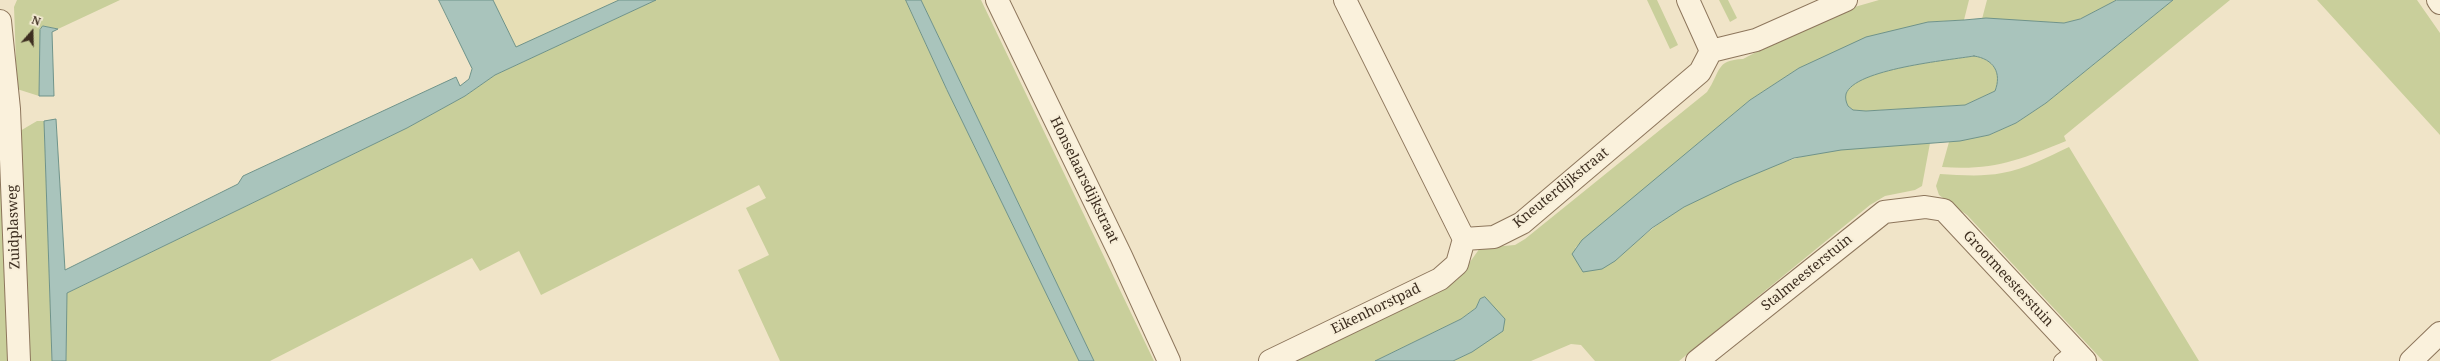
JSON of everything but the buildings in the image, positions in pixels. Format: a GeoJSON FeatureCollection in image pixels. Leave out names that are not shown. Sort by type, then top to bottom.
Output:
{"type":"FeatureCollection","features":[{"type":"Feature","properties":{"kind":"street","name":"Honselaarsdijkstraat"},"geometry":{"type":"LineString","coordinates":[[997,0],[1121,256],[1169,361]]}},
{"type":"Feature","properties":{"kind":"street"},"geometry":{"type":"LineString","coordinates":[[1345,0],[1464,239]]}},
{"type":"Feature","properties":{"kind":"street"},"geometry":{"type":"LineString","coordinates":[[1688,0],[1711,51],[1756,40],[1846,0]]}},
{"type":"Feature","properties":{"kind":"street","name":"Zuidplasweg"},"geometry":{"type":"LineString","coordinates":[[0,21],[9,109],[19,361]]}},
{"type":"Feature","properties":{"kind":"street","name":"Kneuterdijkstraat"},"geometry":{"type":"LineString","coordinates":[[1464,239],[1494,237],[1522,223],[1700,72],[1711,51]]}},
{"type":"Feature","properties":{"kind":"street","name":"Grootmeesterstuin"},"geometry":{"type":"LineString","coordinates":[[1925,207],[1944,210],[2074,357]]}},
{"type":"Feature","properties":{"kind":"street","name":"Stalmeesterstuin"},"geometry":{"type":"LineString","coordinates":[[1697,361],[1884,212],[1925,207]]}},
{"type":"Feature","properties":{"kind":"street","name":"Eikenhorstpad"},"geometry":{"type":"LineString","coordinates":[[1270,361],[1440,279],[1457,264],[1464,239]]}},
{"type":"Feature","properties":{"kind":"street"},"geometry":{"type":"LineString","coordinates":[[2411,361],[2440,333]]}},
{"type":"Feature","properties":{"kind":"shaded area"},"geometry":{"type":"Polygon","coordinates":[[[493,0],[619,0],[516,48],[493,0]]]}},
{"type":"Feature","properties":{"kind":"green space"},"geometry":{"type":"Polygon","coordinates":[[[17,0],[120,0],[58,29],[43,26],[40,30],[39,96],[17,89],[14,7],[17,0]]]}},
{"type":"Feature","properties":{"kind":"green space"},"geometry":{"type":"Polygon","coordinates":[[[656,0],[906,0],[947,90],[1079,361],[780,361],[738,270],[769,255],[746,208],[766,198],[759,185],[541,295],[519,251],[480,271],[472,258],[270,361],[66,361],[67,293],[407,128],[465,96],[495,75],[656,0]]]}},
{"type":"Feature","properties":{"kind":"green space"},"geometry":{"type":"Polygon","coordinates":[[[921,0],[981,0],[1154,361],[1094,361],[921,0]]]}},
{"type":"Feature","properties":{"kind":"green space"},"geometry":{"type":"Polygon","coordinates":[[[1647,0],[1657,0],[1678,45],[1670,49],[1647,0]]]}},
{"type":"Feature","properties":{"kind":"green space"},"geometry":{"type":"Polygon","coordinates":[[[1719,0],[1728,0],[1737,18],[1730,22],[1719,0]]]}},
{"type":"Feature","properties":{"kind":"green space"},"geometry":{"type":"Polygon","coordinates":[[[1879,0],[1969,0],[1964,20],[1928,22],[1799,68],[1750,100],[1575,248],[1615,261],[1652,229],[1684,207],[1739,179],[1776,165],[1810,154],[1827,151],[1861,147],[1930,143],[1922,186],[1915,190],[1885,196],[1870,205],[1679,361],[1595,361],[1581,345],[1571,344],[1531,361],[1453,361],[1472,352],[1480,299],[1476,308],[1461,319],[1375,361],[1290,361],[1457,280],[1480,248],[1515,245],[1525,239],[1707,92],[1723,65],[1734,60],[1743,59],[1827,15],[1879,0]]]}},
{"type":"Feature","properties":{"kind":"green space"},"geometry":{"type":"Polygon","coordinates":[[[1987,0],[2117,0],[2080,19],[2064,23],[1982,19],[1987,0]]]}},
{"type":"Feature","properties":{"kind":"green space"},"geometry":{"type":"Polygon","coordinates":[[[2173,0],[2230,0],[2064,136],[2066,141],[2006,163],[1991,166],[1960,168],[1942,167],[1949,142],[1989,135],[2016,123],[2046,103],[2173,0]]]}},
{"type":"Feature","properties":{"kind":"green space"},"geometry":{"type":"Polygon","coordinates":[[[2317,0],[2417,0],[2440,33],[2440,135],[2317,0]]]}},
{"type":"Feature","properties":{"kind":"green space"},"geometry":{"type":"Polygon","coordinates":[[[1974,56],[1987,60],[1995,68],[1997,73],[1997,84],[1995,91],[1965,105],[1866,111],[1853,110],[1848,106],[1846,94],[1853,85],[1866,78],[1904,67],[1974,56]]]}},
{"type":"Feature","properties":{"kind":"green space"},"geometry":{"type":"Polygon","coordinates":[[[37,121],[44,121],[52,361],[29,361],[20,131],[37,121]]]}},
{"type":"Feature","properties":{"kind":"green space"},"geometry":{"type":"Polygon","coordinates":[[[2069,147],[2199,361],[2103,361],[1967,215],[1939,195],[1936,186],[1940,174],[1979,175],[2002,173],[2028,166],[2069,147]]]}},
{"type":"Feature","properties":{"kind":"green space"},"geometry":{"type":"Polygon","coordinates":[[[0,157],[9,361],[0,361],[0,157]]]}},
{"type":"Feature","properties":{"kind":"water"},"geometry":{"type":"Polygon","coordinates":[[[439,0],[493,0],[516,47],[619,0],[656,0],[495,75],[465,96],[407,128],[67,293],[66,361],[52,361],[44,121],[56,119],[65,270],[238,184],[243,176],[456,77],[460,86],[469,79],[472,69],[439,0]]]}},
{"type":"Feature","properties":{"kind":"water"},"geometry":{"type":"Polygon","coordinates":[[[906,0],[921,0],[1094,361],[1079,361],[947,90],[906,0]]]}},
{"type":"Feature","properties":{"kind":"water"},"geometry":{"type":"Polygon","coordinates":[[[2117,0],[2173,0],[2046,103],[2016,123],[1989,135],[1960,141],[1841,150],[1794,158],[1734,183],[1684,207],[1652,228],[1615,261],[1602,269],[1583,272],[1572,254],[1582,240],[1750,100],[1799,68],[1866,37],[1928,22],[1986,18],[2064,23],[2080,19],[2117,0]],[[1974,56],[1925,63],[1884,72],[1866,78],[1853,85],[1846,94],[1848,106],[1853,110],[1866,111],[1965,105],[1995,91],[1997,84],[1997,73],[1995,68],[1987,60],[1974,56]]]}},
{"type":"Feature","properties":{"kind":"water"},"geometry":{"type":"Polygon","coordinates":[[[43,26],[58,29],[52,32],[54,96],[39,96],[40,30],[43,26]]]}},
{"type":"Feature","properties":{"kind":"water"},"geometry":{"type":"Polygon","coordinates":[[[1485,297],[1505,319],[1503,331],[1472,352],[1453,361],[1375,361],[1461,319],[1476,308],[1480,299],[1485,297]]]}}]}
